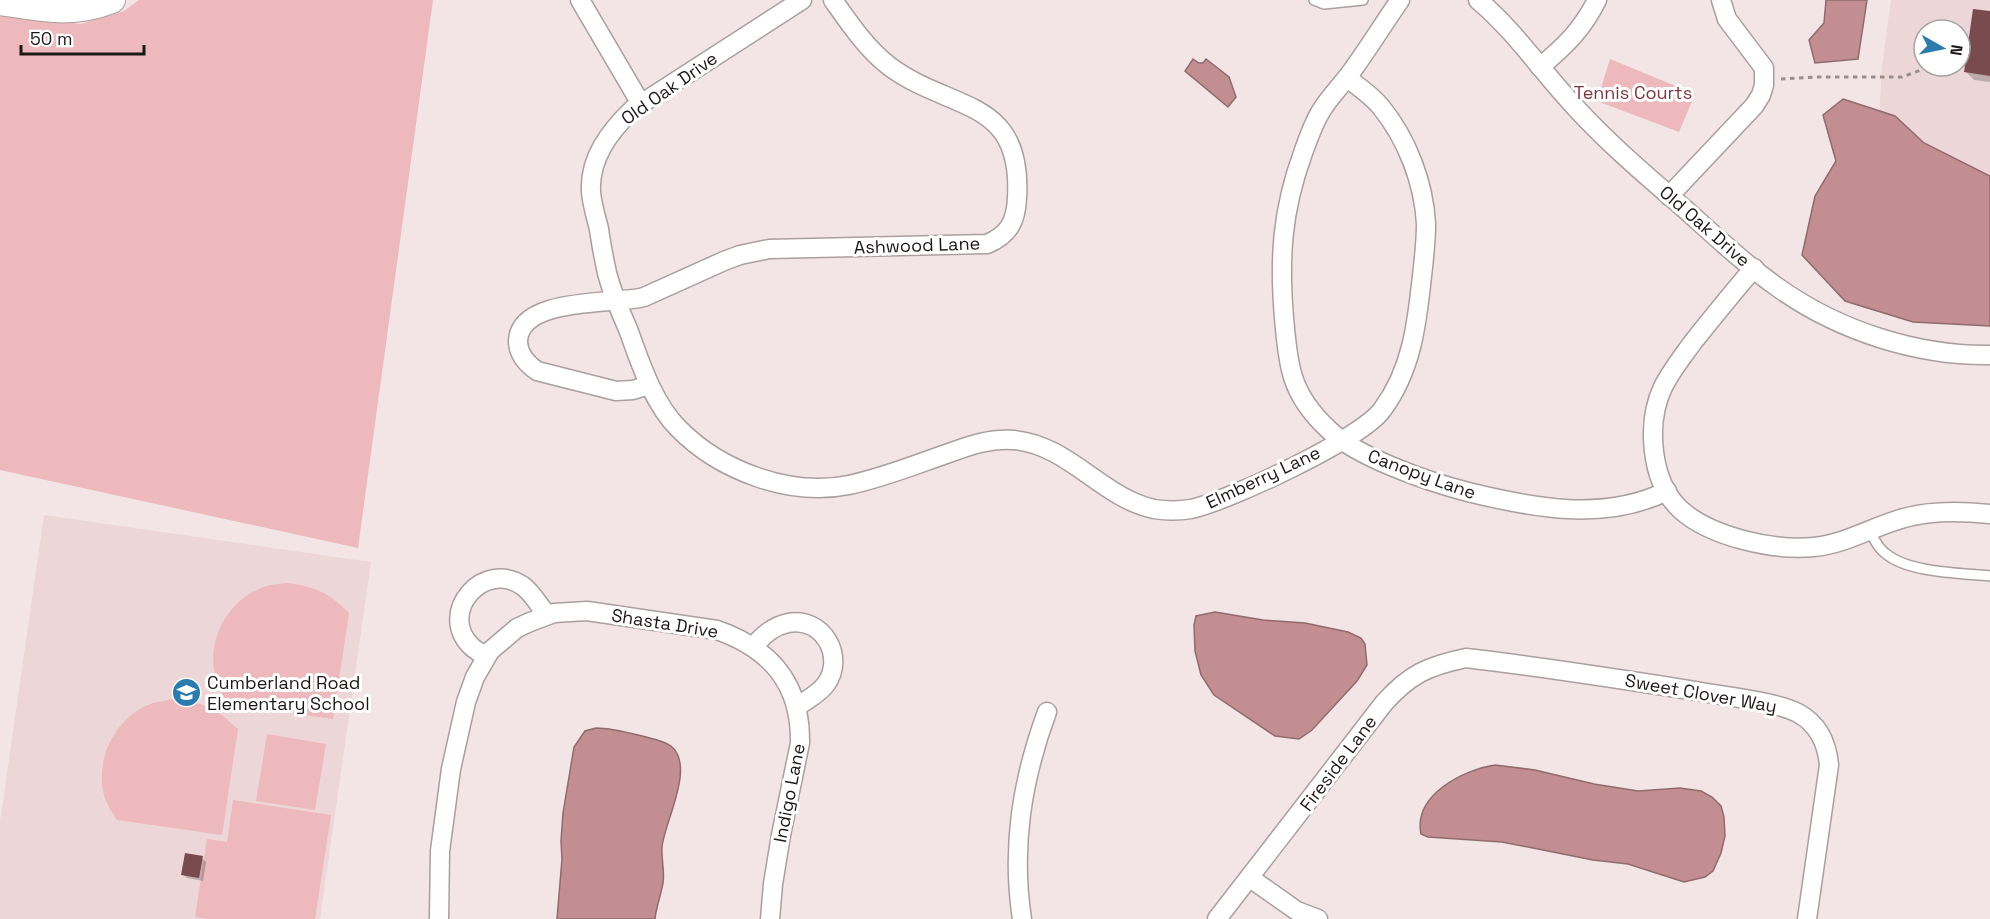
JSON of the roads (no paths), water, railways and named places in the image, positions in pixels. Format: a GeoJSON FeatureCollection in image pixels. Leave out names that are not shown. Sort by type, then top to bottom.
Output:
{"type":"FeatureCollection","features":[{"type":"Feature","properties":{"kind":"street"},"geometry":{"type":"LineString","coordinates":[[0,2],[52,10],[80,10],[112,0]]}},
{"type":"Feature","properties":{"kind":"street"},"geometry":{"type":"LineString","coordinates":[[580,0],[641,104]]}},
{"type":"Feature","properties":{"kind":"street","name":"Ashwood Lane"},"geometry":{"type":"LineString","coordinates":[[649,385],[633,390],[616,391],[537,371],[522,356],[519,347],[520,331],[531,318],[557,309],[591,301],[629,301],[644,297],[740,255],[769,249],[987,244],[1006,233],[1013,221],[1017,208],[1018,189],[1014,151],[1004,134],[992,120],[974,108],[903,76],[887,64],[856,33],[832,0]]}},
{"type":"Feature","properties":{"kind":"street","name":"Canopy Lane"},"geometry":{"type":"LineString","coordinates":[[1400,0],[1347,78],[1321,111],[1295,175],[1287,203],[1283,232],[1282,286],[1287,350],[1293,378],[1305,403],[1328,430],[1342,441],[1377,460],[1441,484],[1511,503],[1599,510],[1626,507],[1647,501],[1667,491]]}},
{"type":"Feature","properties":{"kind":"street","name":"Old Oak Drive"},"geometry":{"type":"LineString","coordinates":[[1478,0],[1506,27],[1594,128],[1669,196],[1778,288],[1803,305],[1846,326],[1894,342],[1930,350],[1990,355]]}},
{"type":"Feature","properties":{"kind":"street"},"geometry":{"type":"LineString","coordinates":[[1540,67],[1570,41],[1586,21],[1597,0]]}},
{"type":"Feature","properties":{"kind":"street"},"geometry":{"type":"LineString","coordinates":[[1669,196],[1754,106],[1761,95],[1764,68],[1727,19],[1721,0]]}},
{"type":"Feature","properties":{"kind":"street","name":"Old Oak Drive"},"geometry":{"type":"LineString","coordinates":[[649,385],[608,277],[591,192],[593,170],[599,151],[616,125],[641,104],[794,2]]}},
{"type":"Feature","properties":{"kind":"street","name":"Elmberry Lane"},"geometry":{"type":"LineString","coordinates":[[649,385],[677,427],[705,450],[734,468],[781,484],[812,487],[848,485],[982,441],[1019,440],[1040,446],[1065,458],[1109,489],[1131,501],[1153,509],[1173,511],[1217,501],[1342,441],[1366,426],[1380,413],[1396,389],[1414,339],[1426,224],[1423,198],[1409,154],[1381,107],[1347,78]]}},
{"type":"Feature","properties":{"kind":"street"},"geometry":{"type":"LineString","coordinates":[[1754,268],[1718,310],[1681,359],[1663,388],[1654,420],[1653,451],[1658,474],[1680,509],[1699,522],[1727,535],[1758,543],[1814,547],[1839,542],[1905,517],[1950,512],[1990,514]]}},
{"type":"Feature","properties":{"kind":"street"},"geometry":{"type":"LineString","coordinates":[[486,657],[471,646],[461,630],[461,607],[466,596],[477,585],[489,580],[512,581],[531,593],[546,615]]}},
{"type":"Feature","properties":{"kind":"street","name":"Shasta Drive"},"geometry":{"type":"LineString","coordinates":[[439,919],[440,851],[451,769],[466,702],[475,677],[486,657],[506,636],[517,628],[546,615],[587,611],[717,630],[738,637],[754,646]]}},
{"type":"Feature","properties":{"kind":"street"},"geometry":{"type":"LineString","coordinates":[[754,646],[769,631],[788,623],[807,624],[824,634],[833,654],[832,673],[818,693],[796,706]]}},
{"type":"Feature","properties":{"kind":"street","name":"Indigo Lane"},"geometry":{"type":"LineString","coordinates":[[754,646],[777,668],[796,706],[800,729],[798,756],[773,884],[770,919]]}},
{"type":"Feature","properties":{"kind":"street","name":"Fireside Lane"},"geometry":{"type":"LineString","coordinates":[[1217,919],[1400,685],[1418,673],[1446,662],[1466,658],[1492,661]]}},
{"type":"Feature","properties":{"kind":"street","name":"Sweet Clover Way"},"geometry":{"type":"LineString","coordinates":[[1492,661],[1721,695],[1788,708],[1807,720],[1821,734],[1827,748],[1829,765],[1807,919]]}},
{"type":"Feature","properties":{"kind":"street"},"geometry":{"type":"LineString","coordinates":[[1022,919],[1017,876],[1022,801],[1034,748],[1047,712]]}},
{"type":"Feature","properties":{"kind":"street"},"geometry":{"type":"LineString","coordinates":[[1250,878],[1296,911],[1318,919]]}},
{"type":"Feature","properties":{"kind":"lane"},"geometry":{"type":"LineString","coordinates":[[1314,0],[1324,4],[1363,0]]}},
{"type":"Feature","properties":{"kind":"lane"},"geometry":{"type":"LineString","coordinates":[[1869,530],[1879,547],[1894,560],[1907,565],[1990,576]]}},
{"type":"Feature","properties":{"kind":"place","name":"Cumberland Road Elementary School"},"geometry":{"type":"Point","coordinates":[186,692]}},
{"type":"Feature","properties":{"kind":"park label","name":"Tennis Courts"},"geometry":{"type":"Point","coordinates":[1633,92]}}]}
